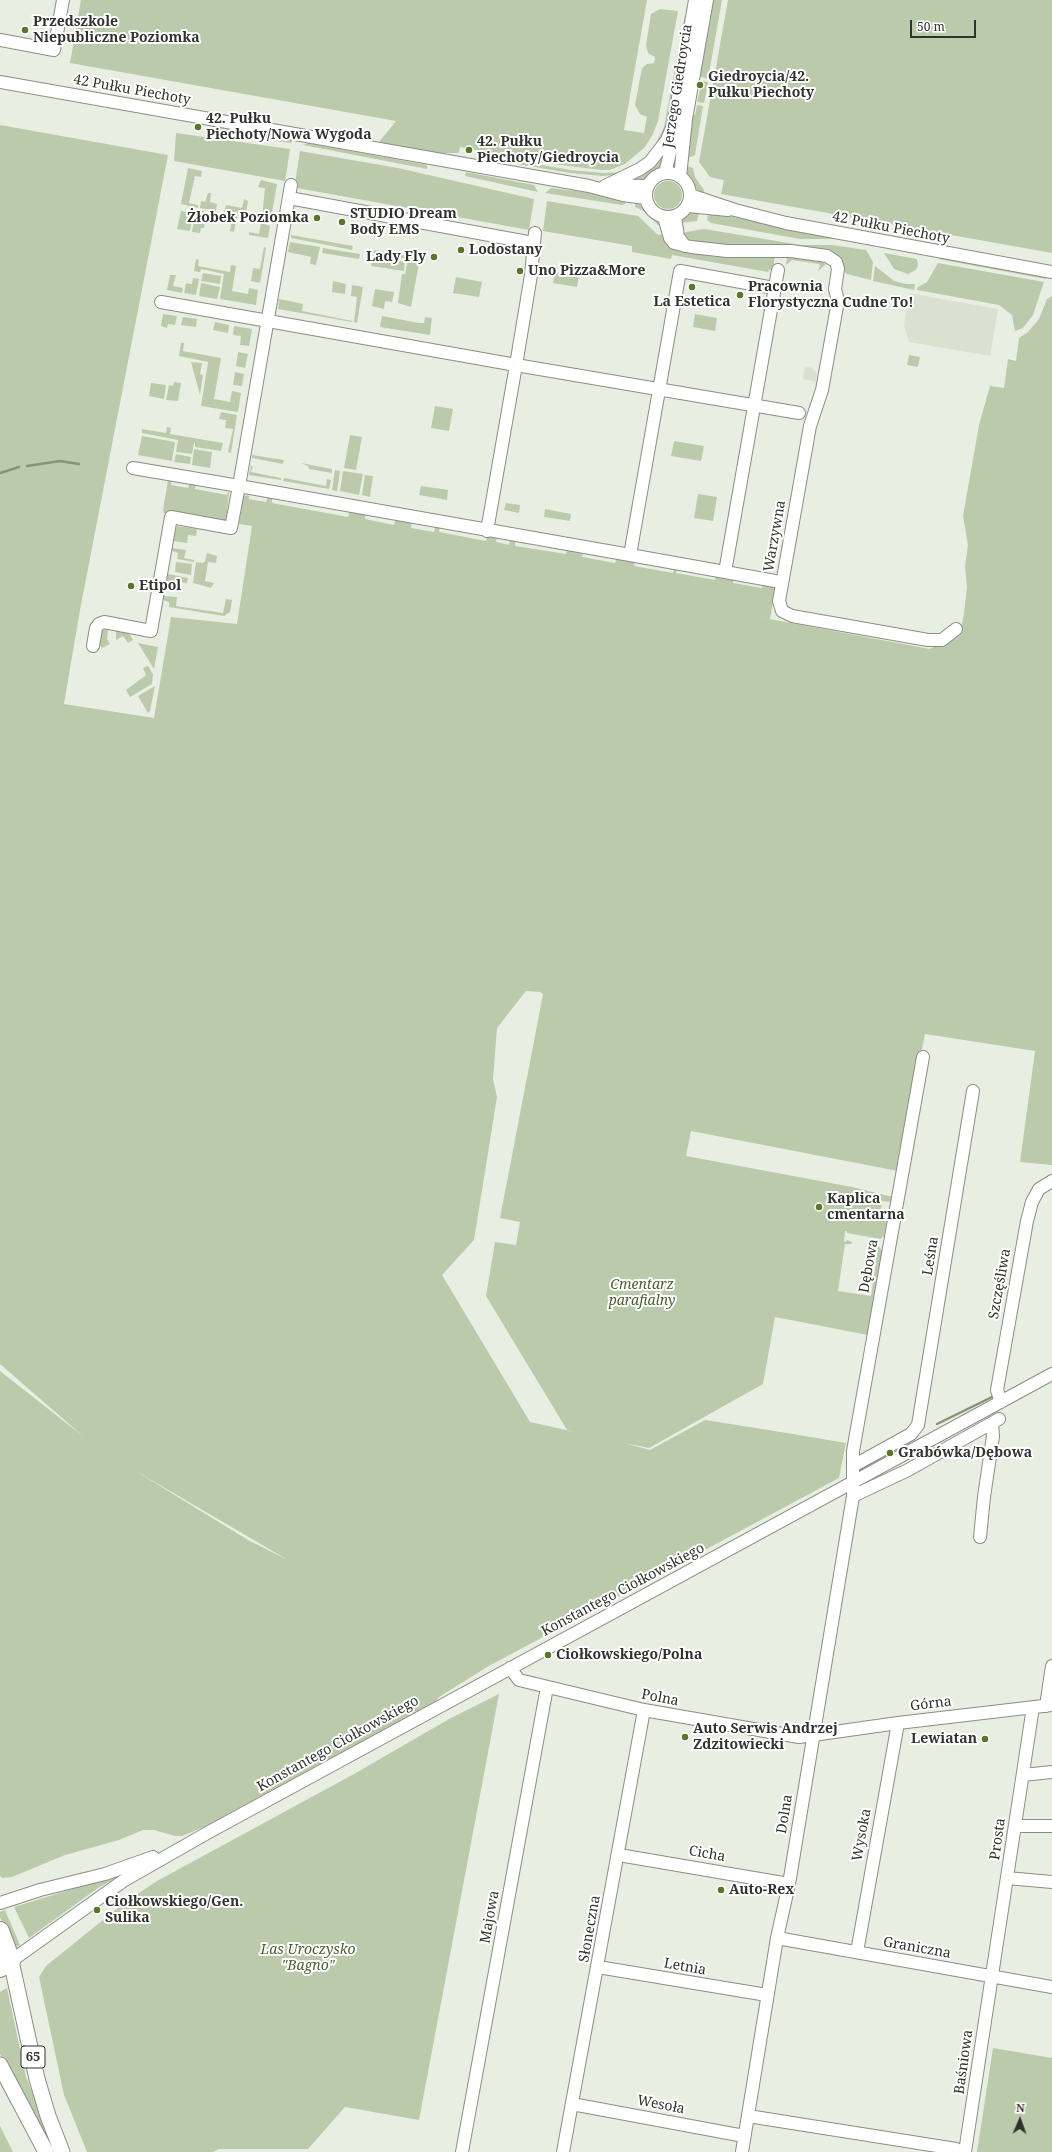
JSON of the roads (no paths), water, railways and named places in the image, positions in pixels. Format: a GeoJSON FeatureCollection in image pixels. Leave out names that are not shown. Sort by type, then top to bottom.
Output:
{"type":"FeatureCollection","features":[{"type":"Feature","properties":{"kind":"highway","name":"65"},"geometry":{"type":"LineString","coordinates":[[0,1931],[5,1964]]}},
{"type":"Feature","properties":{"kind":"main road","name":"65"},"geometry":{"type":"LineString","coordinates":[[5,1964],[48,2116],[62,2152]]}},
{"type":"Feature","properties":{"kind":"main road","name":"65"},"geometry":{"type":"LineString","coordinates":[[0,2064],[46,2152]]}},
{"type":"Feature","properties":{"kind":"street"},"geometry":{"type":"LineString","coordinates":[[0,40],[54,50],[63,0]]}},
{"type":"Feature","properties":{"kind":"street","name":"Jerzego Giedroycia"},"geometry":{"type":"LineString","coordinates":[[665,173],[673,141],[674,121],[695,0]]}},
{"type":"Feature","properties":{"kind":"street","name":"Jerzego Giedroycia"},"geometry":{"type":"LineString","coordinates":[[680,177],[686,120],[707,0]]}},
{"type":"Feature","properties":{"kind":"street","name":"42 Pułku Piechoty"},"geometry":{"type":"LineString","coordinates":[[0,82],[590,186],[623,195],[646,192]]}},
{"type":"Feature","properties":{"kind":"street"},"geometry":{"type":"LineString","coordinates":[[605,186],[640,169],[650,162],[667,140],[674,121]]}},
{"type":"Feature","properties":{"kind":"street"},"geometry":{"type":"LineString","coordinates":[[665,173],[680,177],[688,185],[689,200],[682,212],[670,217],[652,211],[646,192],[652,180],[665,173]]}},
{"type":"Feature","properties":{"kind":"street","name":"42 Pułku Piechoty"},"geometry":{"type":"LineString","coordinates":[[590,186],[622,184],[646,192]]}},
{"type":"Feature","properties":{"kind":"street"},"geometry":{"type":"LineString","coordinates":[[93,646],[96,628],[99,624],[104,622],[151,631],[171,517],[231,528],[291,185]]}},
{"type":"Feature","properties":{"kind":"street"},"geometry":{"type":"LineString","coordinates":[[289,198],[534,238],[531,275],[487,531]]}},
{"type":"Feature","properties":{"kind":"street","name":"42 Pułku Piechoty"},"geometry":{"type":"LineString","coordinates":[[689,200],[844,234],[1047,271]]}},
{"type":"Feature","properties":{"kind":"street","name":"Warzywna"},"geometry":{"type":"LineString","coordinates":[[670,217],[678,237],[684,246],[712,250],[791,250],[827,256],[836,262],[838,269],[835,289],[838,301],[822,390],[811,422],[780,606],[786,614],[928,640],[942,640],[956,629]]}},
{"type":"Feature","properties":{"kind":"street"},"geometry":{"type":"LineString","coordinates":[[725,572],[753,405],[778,270]]}},
{"type":"Feature","properties":{"kind":"street"},"geometry":{"type":"LineString","coordinates":[[630,556],[680,271],[774,288]]}},
{"type":"Feature","properties":{"kind":"street"},"geometry":{"type":"LineString","coordinates":[[161,302],[267,322],[799,413]]}},
{"type":"Feature","properties":{"kind":"street"},"geometry":{"type":"LineString","coordinates":[[133,468],[775,581]]}},
{"type":"Feature","properties":{"kind":"street","name":"Dębowa"},"geometry":{"type":"LineString","coordinates":[[854,1481],[853,1451],[923,1057]]}},
{"type":"Feature","properties":{"kind":"street","name":"Leśna"},"geometry":{"type":"LineString","coordinates":[[853,1466],[911,1434],[918,1425],[973,1091]]}},
{"type":"Feature","properties":{"kind":"street","name":"Szczęśliwa"},"geometry":{"type":"LineString","coordinates":[[1001,1402],[997,1390],[1026,1221],[1032,1202],[1039,1189],[1052,1181]]}},
{"type":"Feature","properties":{"kind":"street","name":"Konstantego Ciołkowskiego"},"geometry":{"type":"LineString","coordinates":[[5,1964],[123,1881],[208,1832],[1052,1374]]}},
{"type":"Feature","properties":{"kind":"street"},"geometry":{"type":"LineString","coordinates":[[853,1496],[908,1470],[996,1421],[984,1497],[980,1537]]}},
{"type":"Feature","properties":{"kind":"street","name":"Dolna"},"geometry":{"type":"LineString","coordinates":[[742,2152],[767,1995],[777,1938],[789,1884],[814,1735],[853,1496],[854,1481]]}},
{"type":"Feature","properties":{"kind":"street"},"geometry":{"type":"LineString","coordinates":[[1049,1705],[1052,1666]]}},
{"type":"Feature","properties":{"kind":"street","name":"Polna"},"geometry":{"type":"LineString","coordinates":[[510,1668],[518,1680],[644,1710],[799,1737],[814,1735]]}},
{"type":"Feature","properties":{"kind":"street","name":"Majowa"},"geometry":{"type":"LineString","coordinates":[[462,2152],[547,1687]]}},
{"type":"Feature","properties":{"kind":"street","name":"Górna"},"geometry":{"type":"LineString","coordinates":[[814,1735],[898,1723],[1049,1705]]}},
{"type":"Feature","properties":{"kind":"street","name":"Prosta"},"geometry":{"type":"LineString","coordinates":[[992,1976],[1033,1707]]}},
{"type":"Feature","properties":{"kind":"street","name":"Słoneczna"},"geometry":{"type":"LineString","coordinates":[[563,2152],[619,1855],[644,1710]]}},
{"type":"Feature","properties":{"kind":"street","name":"Wysoka"},"geometry":{"type":"LineString","coordinates":[[857,1952],[898,1723]]}},
{"type":"Feature","properties":{"kind":"street"},"geometry":{"type":"LineString","coordinates":[[1022,1775],[1052,1772]]}},
{"type":"Feature","properties":{"kind":"street"},"geometry":{"type":"LineString","coordinates":[[1015,1826],[1052,1826]]}},
{"type":"Feature","properties":{"kind":"street","name":"Konstantego Ciołkowskiego"},"geometry":{"type":"LineString","coordinates":[[0,1903],[40,1890],[105,1874],[142,1862],[208,1832]]}},
{"type":"Feature","properties":{"kind":"street","name":"Cicha"},"geometry":{"type":"LineString","coordinates":[[619,1855],[789,1884]]}},
{"type":"Feature","properties":{"kind":"street"},"geometry":{"type":"LineString","coordinates":[[1007,1878],[1052,1882]]}},
{"type":"Feature","properties":{"kind":"street","name":"Graniczna"},"geometry":{"type":"LineString","coordinates":[[777,1938],[1052,1986]]}},
{"type":"Feature","properties":{"kind":"street","name":"Letnia"},"geometry":{"type":"LineString","coordinates":[[598,1967],[767,1995]]}},
{"type":"Feature","properties":{"kind":"street","name":"Baśniowa"},"geometry":{"type":"LineString","coordinates":[[961,2151],[992,1976]]}},
{"type":"Feature","properties":{"kind":"street","name":"Wesoła"},"geometry":{"type":"LineString","coordinates":[[572,2104],[744,2136]]}},
{"type":"Feature","properties":{"kind":"street"},"geometry":{"type":"LineString","coordinates":[[748,2116],[961,2151]]}},
{"type":"Feature","properties":{"kind":"waterway"},"geometry":{"type":"LineString","coordinates":[[27,466],[60,461],[79,464]]}},
{"type":"Feature","properties":{"kind":"waterway"},"geometry":{"type":"LineString","coordinates":[[0,473],[19,467]]}},
{"type":"Feature","properties":{"kind":"waterway"},"geometry":{"type":"LineString","coordinates":[[937,1424],[994,1396]]}},
{"type":"Feature","properties":{"kind":"place","name":"Przedszkole Niepubliczne Poziomka"},"geometry":{"type":"Point","coordinates":[25,30]}},
{"type":"Feature","properties":{"kind":"place","name":"Giedroycia/42. Pułku Piechoty"},"geometry":{"type":"Point","coordinates":[700,85]}},
{"type":"Feature","properties":{"kind":"place","name":"42. Pułku Piechoty/Nowa Wygoda"},"geometry":{"type":"Point","coordinates":[198,127]}},
{"type":"Feature","properties":{"kind":"place","name":"42. Pułku Piechoty/Giedroycia"},"geometry":{"type":"Point","coordinates":[469,150]}},
{"type":"Feature","properties":{"kind":"place","name":"Żłobek Poziomka"},"geometry":{"type":"Point","coordinates":[317,218]}},
{"type":"Feature","properties":{"kind":"place","name":"STUDIO Dream Body EMS"},"geometry":{"type":"Point","coordinates":[342,222]}},
{"type":"Feature","properties":{"kind":"place","name":"Lodostany"},"geometry":{"type":"Point","coordinates":[461,250]}},
{"type":"Feature","properties":{"kind":"place","name":"Lady Fly"},"geometry":{"type":"Point","coordinates":[434,257]}},
{"type":"Feature","properties":{"kind":"place","name":"Uno Pizza&More"},"geometry":{"type":"Point","coordinates":[520,271]}},
{"type":"Feature","properties":{"kind":"place","name":"La Estetica"},"geometry":{"type":"Point","coordinates":[692,287]}},
{"type":"Feature","properties":{"kind":"place","name":"Pracownia Florystyczna Cudne To!"},"geometry":{"type":"Point","coordinates":[740,295]}},
{"type":"Feature","properties":{"kind":"place","name":"Etipol"},"geometry":{"type":"Point","coordinates":[131,586]}},
{"type":"Feature","properties":{"kind":"place","name":"Kaplica cmentarna"},"geometry":{"type":"Point","coordinates":[819,1207]}},
{"type":"Feature","properties":{"kind":"place","name":"Grabówka/Dębowa"},"geometry":{"type":"Point","coordinates":[890,1453]}},
{"type":"Feature","properties":{"kind":"place","name":"Ciołkowskiego/Polna"},"geometry":{"type":"Point","coordinates":[548,1655]}},
{"type":"Feature","properties":{"kind":"place","name":"Auto Serwis Andrzej Zdzitowiecki"},"geometry":{"type":"Point","coordinates":[685,1737]}},
{"type":"Feature","properties":{"kind":"place","name":"Lewiatan"},"geometry":{"type":"Point","coordinates":[985,1739]}},
{"type":"Feature","properties":{"kind":"place","name":"Auto-Rex"},"geometry":{"type":"Point","coordinates":[721,1890]}},
{"type":"Feature","properties":{"kind":"place","name":"Ciołkowskiego/Gen. Sulika"},"geometry":{"type":"Point","coordinates":[97,1910]}},
{"type":"Feature","properties":{"kind":"park label","name":"Cmentarz parafialny"},"geometry":{"type":"Point","coordinates":[642,1294]}},
{"type":"Feature","properties":{"kind":"park label","name":"Las Uroczysko \"Bagno\""},"geometry":{"type":"Point","coordinates":[308,1958]}}]}
